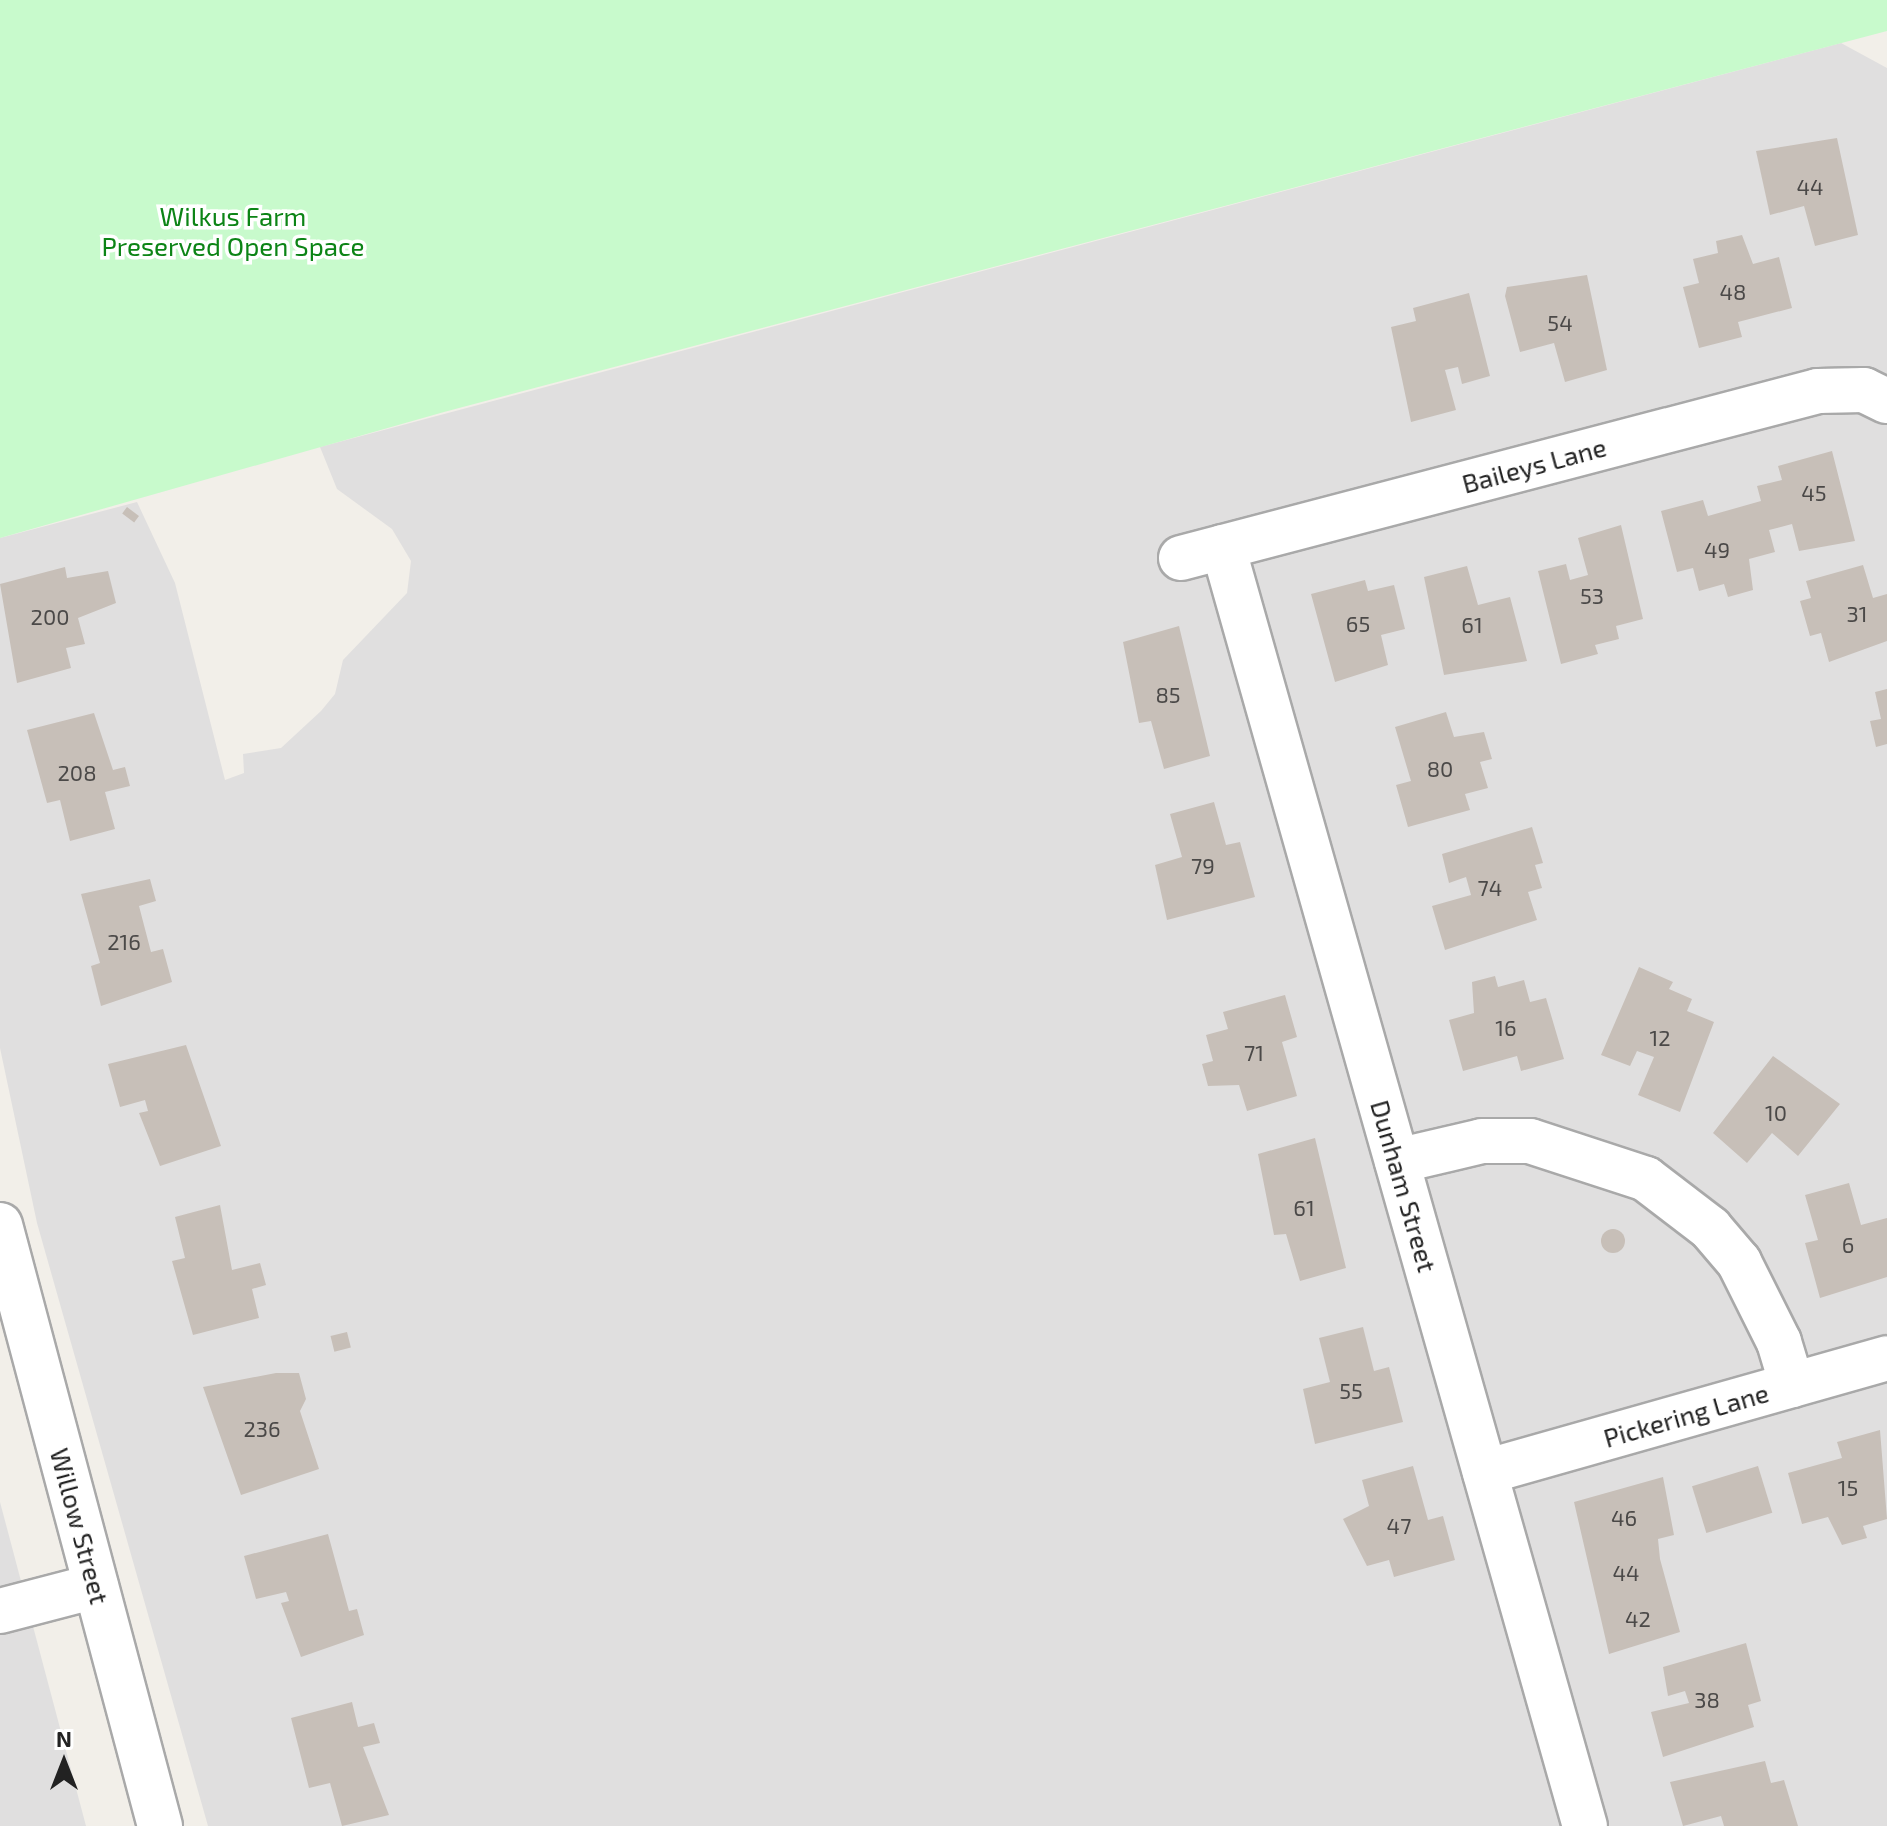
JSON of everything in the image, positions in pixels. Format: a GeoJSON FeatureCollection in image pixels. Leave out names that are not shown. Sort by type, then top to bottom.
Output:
{"type":"FeatureCollection","features":[{"type":"Feature","properties":{"kind":"street","name":"Baileys Lane"},"geometry":{"type":"LineString","coordinates":[[1181,558],[1818,391],[1864,390],[1887,401]]}},
{"type":"Feature","properties":{"kind":"street","name":"Dunham Street"},"geometry":{"type":"LineString","coordinates":[[1223,547],[1585,1826]]}},
{"type":"Feature","properties":{"kind":"street"},"geometry":{"type":"LineString","coordinates":[[1397,1161],[1482,1141],[1530,1141],[1646,1179],[1690,1210],[1739,1262],[1779,1342],[1792,1385]]}},
{"type":"Feature","properties":{"kind":"street","name":"Willow Street"},"geometry":{"type":"LineString","coordinates":[[0,1225],[160,1826]]}},
{"type":"Feature","properties":{"kind":"street","name":"Pickering Lane"},"geometry":{"type":"LineString","coordinates":[[1485,1472],[1887,1358]]}},
{"type":"Feature","properties":{"kind":"street"},"geometry":{"type":"LineString","coordinates":[[0,1611],[96,1586]]}},
{"type":"Feature","properties":{"kind":"shaded area"},"geometry":{"type":"Polygon","coordinates":[[[1841,43],[1887,68],[1887,1826],[208,1826],[37,1223],[0,1048],[0,538],[137,502],[175,583],[225,780],[244,773],[243,754],[281,748],[321,711],[335,694],[343,660],[407,593],[411,561],[392,529],[337,489],[320,447],[1841,43]]]}},
{"type":"Feature","properties":{"kind":"shaded area"},"geometry":{"type":"Polygon","coordinates":[[[0,1502],[86,1826],[0,1826],[0,1502]]]}},
{"type":"Feature","properties":{"kind":"green space","name":"Wilkus Farm Preserved Open Space"},"geometry":{"type":"Polygon","coordinates":[[[0,0],[1887,0],[1887,31],[444,412],[0,538],[0,0]]]}},
{"type":"Feature","properties":{"kind":"building"},"geometry":{"type":"Polygon","coordinates":[[[1837,138],[1858,235],[1815,246],[1804,206],[1770,215],[1756,151],[1837,138]]]}},
{"type":"Feature","properties":{"kind":"building"},"geometry":{"type":"Polygon","coordinates":[[[1742,235],[1753,264],[1779,257],[1792,308],[1738,322],[1742,337],[1699,348],[1683,287],[1699,283],[1693,259],[1718,253],[1716,241],[1742,235]]]}},
{"type":"Feature","properties":{"kind":"building"},"geometry":{"type":"Polygon","coordinates":[[[1587,275],[1607,370],[1565,382],[1554,343],[1520,352],[1505,296],[1507,287],[1587,275]]]}},
{"type":"Feature","properties":{"kind":"building"},"geometry":{"type":"Polygon","coordinates":[[[1469,293],[1490,376],[1462,384],[1458,367],[1445,370],[1456,410],[1411,422],[1391,327],[1416,321],[1413,308],[1469,293]]]}},
{"type":"Feature","properties":{"kind":"building"},"geometry":{"type":"Polygon","coordinates":[[[1832,451],[1855,541],[1799,551],[1792,524],[1769,530],[1775,552],[1749,559],[1753,590],[1728,597],[1724,584],[1699,591],[1693,568],[1677,572],[1661,511],[1703,500],[1708,516],[1761,501],[1757,486],[1782,480],[1778,466],[1832,451]]]}},
{"type":"Feature","properties":{"kind":"building"},"geometry":{"type":"Polygon","coordinates":[[[127,507],[139,516],[134,522],[122,513],[127,507]]]}},
{"type":"Feature","properties":{"kind":"building"},"geometry":{"type":"Polygon","coordinates":[[[1621,525],[1643,619],[1616,626],[1619,639],[1595,645],[1598,654],[1561,664],[1538,571],[1566,564],[1570,580],[1588,575],[1578,538],[1621,525]]]}},
{"type":"Feature","properties":{"kind":"building"},"geometry":{"type":"Polygon","coordinates":[[[1863,565],[1873,598],[1887,594],[1887,641],[1829,662],[1821,633],[1810,636],[1800,601],[1811,598],[1806,581],[1863,565]]]}},
{"type":"Feature","properties":{"kind":"building"},"geometry":{"type":"Polygon","coordinates":[[[1467,566],[1478,605],[1510,597],[1527,661],[1444,675],[1424,577],[1467,566]]]}},
{"type":"Feature","properties":{"kind":"building"},"geometry":{"type":"Polygon","coordinates":[[[65,567],[67,578],[108,571],[116,603],[78,618],[85,644],[66,648],[71,668],[17,683],[0,584],[65,567]]]}},
{"type":"Feature","properties":{"kind":"building"},"geometry":{"type":"Polygon","coordinates":[[[1365,580],[1368,591],[1394,585],[1405,629],[1381,635],[1388,665],[1335,682],[1311,594],[1365,580]]]}},
{"type":"Feature","properties":{"kind":"building"},"geometry":{"type":"Polygon","coordinates":[[[1179,626],[1210,756],[1164,769],[1151,721],[1139,723],[1123,642],[1179,626]]]}},
{"type":"Feature","properties":{"kind":"building"},"geometry":{"type":"Polygon","coordinates":[[[1887,689],[1887,744],[1876,747],[1870,721],[1881,719],[1875,692],[1887,689]]]}},
{"type":"Feature","properties":{"kind":"building"},"geometry":{"type":"Polygon","coordinates":[[[1446,712],[1454,737],[1484,732],[1492,759],[1480,762],[1488,788],[1465,794],[1470,810],[1408,827],[1396,785],[1411,781],[1395,727],[1446,712]]]}},
{"type":"Feature","properties":{"kind":"building"},"geometry":{"type":"Polygon","coordinates":[[[94,713],[113,770],[125,767],[130,786],[105,792],[115,829],[70,841],[60,800],[47,803],[27,730],[94,713]]]}},
{"type":"Feature","properties":{"kind":"building"},"geometry":{"type":"Polygon","coordinates":[[[1214,802],[1226,845],[1240,842],[1255,897],[1167,920],[1155,865],[1182,857],[1170,814],[1214,802]]]}},
{"type":"Feature","properties":{"kind":"building"},"geometry":{"type":"Polygon","coordinates":[[[1532,827],[1543,863],[1535,865],[1542,888],[1528,892],[1537,920],[1445,950],[1432,906],[1471,895],[1466,877],[1449,883],[1442,854],[1532,827]]]}},
{"type":"Feature","properties":{"kind":"building"},"geometry":{"type":"Polygon","coordinates":[[[150,879],[156,901],[139,906],[151,952],[163,949],[172,982],[101,1006],[91,966],[100,963],[81,894],[150,879]]]}},
{"type":"Feature","properties":{"kind":"building"},"geometry":{"type":"Polygon","coordinates":[[[1639,967],[1673,982],[1669,989],[1692,999],[1687,1011],[1714,1022],[1680,1112],[1638,1095],[1654,1057],[1637,1051],[1630,1066],[1601,1055],[1639,967]]]}},
{"type":"Feature","properties":{"kind":"building"},"geometry":{"type":"Polygon","coordinates":[[[1495,976],[1498,987],[1524,980],[1530,1002],[1546,998],[1564,1059],[1521,1071],[1517,1056],[1463,1071],[1449,1020],[1474,1013],[1472,982],[1495,976]]]}},
{"type":"Feature","properties":{"kind":"building"},"geometry":{"type":"Polygon","coordinates":[[[1285,995],[1297,1037],[1282,1042],[1297,1096],[1247,1111],[1239,1085],[1208,1086],[1202,1064],[1213,1061],[1206,1035],[1228,1029],[1223,1012],[1285,995]]]}},
{"type":"Feature","properties":{"kind":"building"},"geometry":{"type":"Polygon","coordinates":[[[186,1045],[221,1146],[160,1166],[139,1113],[148,1111],[145,1100],[120,1107],[108,1064],[186,1045]]]}},
{"type":"Feature","properties":{"kind":"building"},"geometry":{"type":"Polygon","coordinates":[[[1773,1056],[1840,1104],[1798,1156],[1772,1133],[1747,1163],[1713,1133],[1773,1056]]]}},
{"type":"Feature","properties":{"kind":"building"},"geometry":{"type":"Polygon","coordinates":[[[1315,1138],[1346,1268],[1300,1281],[1286,1234],[1274,1235],[1258,1154],[1315,1138]]]}},
{"type":"Feature","properties":{"kind":"building"},"geometry":{"type":"Polygon","coordinates":[[[1849,1183],[1861,1225],[1887,1218],[1887,1277],[1820,1298],[1805,1243],[1818,1240],[1805,1195],[1849,1183]]]}},
{"type":"Feature","properties":{"kind":"building"},"geometry":{"type":"Polygon","coordinates":[[[220,1205],[232,1270],[260,1263],[266,1285],[252,1289],[259,1318],[193,1335],[172,1261],[185,1258],[175,1217],[220,1205]]]}},
{"type":"Feature","properties":{"kind":"building"},"geometry":{"type":"Polygon","coordinates":[[[1608,1229],[1618,1229],[1625,1236],[1625,1246],[1618,1253],[1608,1253],[1601,1246],[1601,1236],[1608,1229]]]}},
{"type":"Feature","properties":{"kind":"building"},"geometry":{"type":"Polygon","coordinates":[[[1363,1327],[1374,1371],[1389,1367],[1403,1422],[1315,1444],[1303,1389],[1330,1382],[1319,1338],[1363,1327]]]}},
{"type":"Feature","properties":{"kind":"building"},"geometry":{"type":"Polygon","coordinates":[[[347,1332],[351,1348],[334,1352],[331,1336],[347,1332]]]}},
{"type":"Feature","properties":{"kind":"building"},"geometry":{"type":"Polygon","coordinates":[[[276,1373],[299,1373],[306,1399],[300,1411],[319,1469],[241,1495],[203,1387],[276,1373]]]}},
{"type":"Feature","properties":{"kind":"building"},"geometry":{"type":"Polygon","coordinates":[[[1880,1430],[1887,1519],[1863,1526],[1867,1538],[1842,1545],[1828,1517],[1802,1524],[1788,1473],[1842,1458],[1837,1442],[1880,1430]]]}},
{"type":"Feature","properties":{"kind":"building"},"geometry":{"type":"Polygon","coordinates":[[[1413,1466],[1428,1520],[1443,1516],[1455,1560],[1394,1577],[1389,1560],[1367,1566],[1343,1519],[1369,1506],[1362,1480],[1413,1466]]]}},
{"type":"Feature","properties":{"kind":"building"},"geometry":{"type":"Polygon","coordinates":[[[1758,1466],[1772,1513],[1706,1533],[1692,1486],[1758,1466]]]}},
{"type":"Feature","properties":{"kind":"building"},"geometry":{"type":"Polygon","coordinates":[[[1663,1477],[1674,1535],[1658,1539],[1660,1559],[1680,1632],[1609,1654],[1574,1502],[1663,1477]]]}},
{"type":"Feature","properties":{"kind":"building"},"geometry":{"type":"Polygon","coordinates":[[[328,1534],[349,1611],[357,1609],[364,1635],[301,1657],[281,1603],[289,1601],[286,1592],[256,1599],[244,1556],[328,1534]]]}},
{"type":"Feature","properties":{"kind":"building"},"geometry":{"type":"Polygon","coordinates":[[[1746,1643],[1761,1701],[1748,1705],[1754,1727],[1663,1757],[1651,1712],[1689,1703],[1685,1691],[1668,1696],[1663,1667],[1746,1643]]]}},
{"type":"Feature","properties":{"kind":"building"},"geometry":{"type":"Polygon","coordinates":[[[352,1702],[358,1727],[374,1723],[380,1743],[363,1747],[389,1815],[342,1826],[330,1783],[309,1788],[291,1718],[352,1702]]]}},
{"type":"Feature","properties":{"kind":"building"},"geometry":{"type":"Polygon","coordinates":[[[1765,1761],[1771,1783],[1784,1780],[1798,1826],[1724,1826],[1721,1816],[1683,1826],[1670,1782],[1765,1761]]]}}]}
